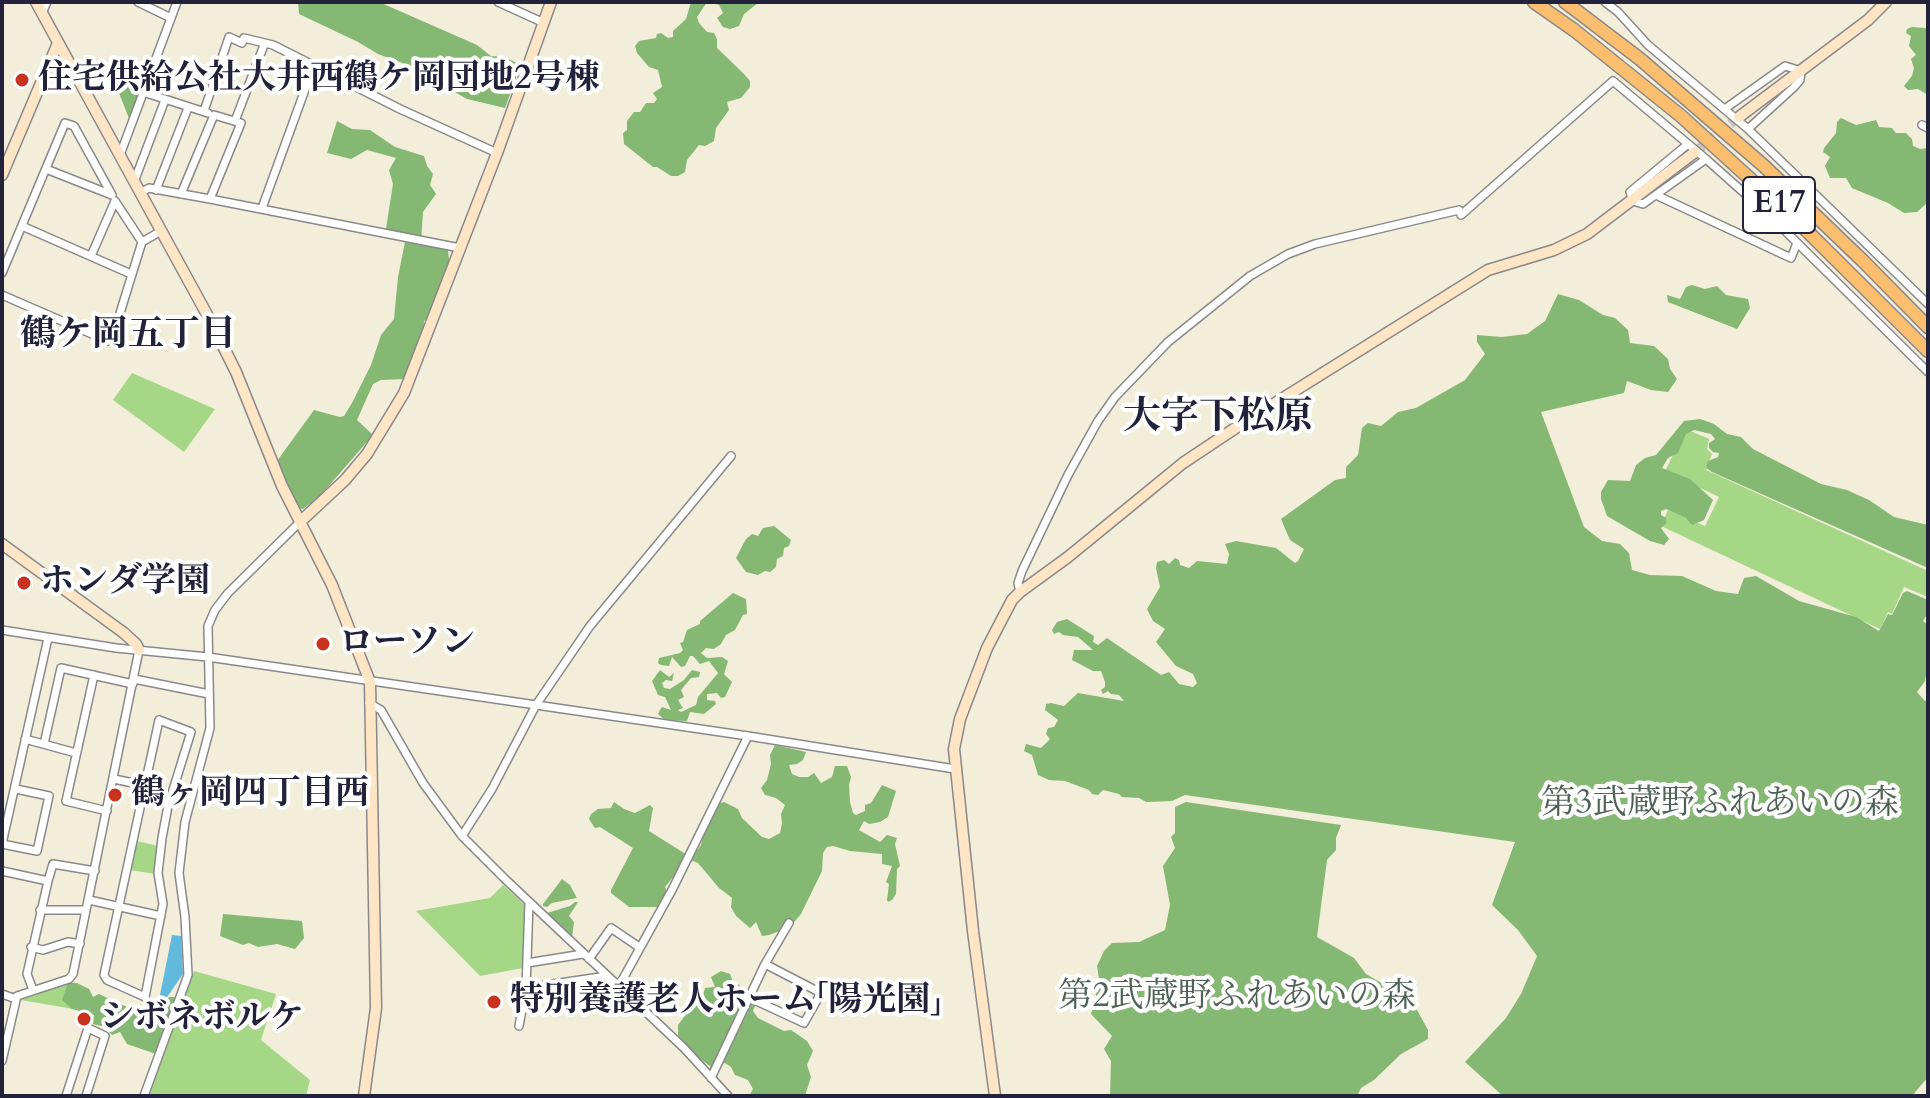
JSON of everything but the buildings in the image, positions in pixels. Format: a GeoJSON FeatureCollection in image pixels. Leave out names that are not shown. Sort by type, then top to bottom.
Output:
{"type":"FeatureCollection","features":[{"type":"Feature","properties":{"kind":"highway","name":"E17"},"geometry":{"type":"LineString","coordinates":[[1534,2],[1681,116],[1803,227],[1928,351]]}},
{"type":"Feature","properties":{"kind":"highway","name":"E17"},"geometry":{"type":"LineString","coordinates":[[1565,2],[1640,59],[1764,166],[1928,327]]}},
{"type":"Feature","properties":{"kind":"street"},"geometry":{"type":"LineString","coordinates":[[36,2],[236,372],[276,472],[332,585],[370,682],[376,1008],[364,1096]]}},
{"type":"Feature","properties":{"kind":"street"},"geometry":{"type":"LineString","coordinates":[[42,13],[47,2]]}},
{"type":"Feature","properties":{"kind":"street"},"geometry":{"type":"LineString","coordinates":[[138,2],[171,18]]}},
{"type":"Feature","properties":{"kind":"street"},"geometry":{"type":"LineString","coordinates":[[120,155],[177,2]]}},
{"type":"Feature","properties":{"kind":"street"},"geometry":{"type":"LineString","coordinates":[[498,2],[544,23]]}},
{"type":"Feature","properties":{"kind":"street"},"geometry":{"type":"LineString","coordinates":[[144,1096],[188,975],[179,873],[185,822],[210,728],[208,626],[215,610],[257,562],[356,467],[404,393],[497,153],[551,2]]}},
{"type":"Feature","properties":{"kind":"street"},"geometry":{"type":"LineString","coordinates":[[1605,2],[1648,45],[1726,108],[1928,304]]}},
{"type":"Feature","properties":{"kind":"street"},"geometry":{"type":"LineString","coordinates":[[1739,117],[1868,20],[1886,2]]}},
{"type":"Feature","properties":{"kind":"street"},"geometry":{"type":"LineString","coordinates":[[204,111],[229,37],[242,43],[244,38],[273,45],[400,109],[497,153]]}},
{"type":"Feature","properties":{"kind":"street"},"geometry":{"type":"LineString","coordinates":[[3,170],[58,43]]}},
{"type":"Feature","properties":{"kind":"street"},"geometry":{"type":"LineString","coordinates":[[235,121],[264,45]]}},
{"type":"Feature","properties":{"kind":"street"},"geometry":{"type":"LineString","coordinates":[[262,208],[314,65]]}},
{"type":"Feature","properties":{"kind":"street"},"geometry":{"type":"LineString","coordinates":[[1726,108],[1785,66],[1801,71]]}},
{"type":"Feature","properties":{"kind":"street"},"geometry":{"type":"LineString","coordinates":[[1748,129],[1794,87],[1800,80],[1801,71]]}},
{"type":"Feature","properties":{"kind":"street"},"geometry":{"type":"LineString","coordinates":[[1020,592],[1018,583],[1022,571],[1090,434],[1115,397],[1168,342],[1250,276],[1288,254],[1315,244],[1460,212],[1613,81],[1706,159],[1797,243],[1928,372]]}},
{"type":"Feature","properties":{"kind":"street"},"geometry":{"type":"LineString","coordinates":[[143,92],[241,123],[210,199]]}},
{"type":"Feature","properties":{"kind":"street"},"geometry":{"type":"LineString","coordinates":[[134,182],[165,100]]}},
{"type":"Feature","properties":{"kind":"street"},"geometry":{"type":"LineString","coordinates":[[156,190],[188,108]]}},
{"type":"Feature","properties":{"kind":"street"},"geometry":{"type":"LineString","coordinates":[[181,194],[214,115]]}},
{"type":"Feature","properties":{"kind":"street"},"geometry":{"type":"LineString","coordinates":[[2,273],[65,123],[74,126],[113,198],[142,242]]}},
{"type":"Feature","properties":{"kind":"street"},"geometry":{"type":"LineString","coordinates":[[995,1096],[973,931],[954,749],[960,719],[1006,610],[1020,592],[1183,463],[1475,278],[1494,268],[1565,246],[1596,228],[1633,201],[1691,148]]}},
{"type":"Feature","properties":{"kind":"street"},"geometry":{"type":"LineString","coordinates":[[1633,201],[1643,204],[1706,159]]}},
{"type":"Feature","properties":{"kind":"street"},"geometry":{"type":"LineString","coordinates":[[46,169],[113,198]]}},
{"type":"Feature","properties":{"kind":"street"},"geometry":{"type":"LineString","coordinates":[[140,193],[149,188],[460,248]]}},
{"type":"Feature","properties":{"kind":"street"},"geometry":{"type":"LineString","coordinates":[[1656,195],[1791,258],[1797,243]]}},
{"type":"Feature","properties":{"kind":"street"},"geometry":{"type":"LineString","coordinates":[[91,256],[113,198]]}},
{"type":"Feature","properties":{"kind":"street"},"geometry":{"type":"LineString","coordinates":[[22,226],[131,274]]}},
{"type":"Feature","properties":{"kind":"street"},"geometry":{"type":"LineString","coordinates":[[2,295],[108,341],[116,326],[142,242],[161,231]]}},
{"type":"Feature","properties":{"kind":"street"},"geometry":{"type":"LineString","coordinates":[[462,836],[492,789],[536,705],[590,626],[731,456]]}},
{"type":"Feature","properties":{"kind":"street"},"geometry":{"type":"LineString","coordinates":[[2,544],[124,633],[139,650],[72,977],[20,994],[16,999],[2,1061]]}},
{"type":"Feature","properties":{"kind":"street"},"geometry":{"type":"LineString","coordinates":[[2,630],[116,648],[208,657],[955,769]]}},
{"type":"Feature","properties":{"kind":"street"},"geometry":{"type":"LineString","coordinates":[[116,648],[124,633]]}},
{"type":"Feature","properties":{"kind":"street"},"geometry":{"type":"LineString","coordinates":[[16,789],[49,796],[37,851],[2,844],[48,638]]}},
{"type":"Feature","properties":{"kind":"street"},"geometry":{"type":"LineString","coordinates":[[44,744],[61,668],[209,694]]}},
{"type":"Feature","properties":{"kind":"street"},"geometry":{"type":"LineString","coordinates":[[94,675],[66,801],[107,811]]}},
{"type":"Feature","properties":{"kind":"street"},"geometry":{"type":"LineString","coordinates":[[369,703],[381,710],[423,783],[462,836],[684,1048],[728,1096]]}},
{"type":"Feature","properties":{"kind":"street"},"geometry":{"type":"LineString","coordinates":[[159,720],[191,732],[168,806],[162,838],[158,873],[163,904],[145,997],[107,980],[104,975],[118,907],[143,785],[159,720]]}},
{"type":"Feature","properties":{"kind":"street"},"geometry":{"type":"LineString","coordinates":[[619,986],[672,890],[748,736]]}},
{"type":"Feature","properties":{"kind":"street"},"geometry":{"type":"LineString","coordinates":[[25,739],[76,753]]}},
{"type":"Feature","properties":{"kind":"street"},"geometry":{"type":"LineString","coordinates":[[114,779],[143,785]]}},
{"type":"Feature","properties":{"kind":"street"},"geometry":{"type":"LineString","coordinates":[[33,990],[27,974],[31,947],[53,864],[95,871]]}},
{"type":"Feature","properties":{"kind":"street"},"geometry":{"type":"LineString","coordinates":[[2,871],[48,881]]}},
{"type":"Feature","properties":{"kind":"street"},"geometry":{"type":"LineString","coordinates":[[89,900],[161,916]]}},
{"type":"Feature","properties":{"kind":"street"},"geometry":{"type":"LineString","coordinates":[[519,1026],[526,988],[529,903]]}},
{"type":"Feature","properties":{"kind":"street"},"geometry":{"type":"LineString","coordinates":[[40,910],[86,910]]}},
{"type":"Feature","properties":{"kind":"street"},"geometry":{"type":"LineString","coordinates":[[711,1078],[765,964],[789,923]]}},
{"type":"Feature","properties":{"kind":"street"},"geometry":{"type":"LineString","coordinates":[[527,963],[586,956],[611,928],[639,947]]}},
{"type":"Feature","properties":{"kind":"street"},"geometry":{"type":"LineString","coordinates":[[31,947],[43,950],[68,942],[80,944]]}},
{"type":"Feature","properties":{"kind":"street"},"geometry":{"type":"LineString","coordinates":[[750,998],[804,1023],[821,993],[765,964]]}},
{"type":"Feature","properties":{"kind":"street"},"geometry":{"type":"LineString","coordinates":[[526,988],[607,976]]}},
{"type":"Feature","properties":{"kind":"street"},"geometry":{"type":"LineString","coordinates":[[2,994],[16,999]]}},
{"type":"Feature","properties":{"kind":"street"},"geometry":{"type":"LineString","coordinates":[[66,1096],[88,1028],[105,1036],[86,1096]]}},
{"type":"Feature","properties":{"kind":"green space"},"geometry":{"type":"Polygon","coordinates":[[[298,2],[379,2],[477,45],[491,56],[505,57],[517,63],[516,78],[505,108],[467,99],[405,64],[378,54],[299,14],[298,2]]]}},
{"type":"Feature","properties":{"kind":"green space"},"geometry":{"type":"Polygon","coordinates":[[[691,2],[707,2],[697,17],[699,23],[707,32],[714,33],[717,48],[750,81],[750,87],[741,98],[727,102],[729,110],[716,128],[714,141],[705,146],[699,145],[687,160],[685,172],[671,176],[653,167],[624,144],[623,133],[634,112],[640,112],[646,103],[654,103],[657,99],[653,93],[662,87],[658,70],[649,67],[635,46],[639,41],[656,38],[661,33],[668,38],[673,37],[673,31],[686,19],[691,2]]]}},
{"type":"Feature","properties":{"kind":"green space"},"geometry":{"type":"Polygon","coordinates":[[[709,2],[773,2],[758,3],[744,14],[739,26],[730,29],[723,27],[717,18],[723,13],[719,5],[709,2]]]}},
{"type":"Feature","properties":{"kind":"green space"},"geometry":{"type":"Polygon","coordinates":[[[1912,27],[1928,30],[1928,95],[1904,86],[1912,76],[1914,68],[1911,59],[1916,55],[1909,46],[1911,36],[1906,33],[1912,27]]]}},
{"type":"Feature","properties":{"kind":"green space"},"geometry":{"type":"Polygon","coordinates":[[[110,70],[146,77],[130,121],[110,70]]]}},
{"type":"Feature","properties":{"kind":"green space"},"geometry":{"type":"Polygon","coordinates":[[[1841,118],[1856,125],[1876,120],[1879,127],[1906,133],[1912,139],[1913,146],[1928,148],[1928,202],[1917,212],[1904,213],[1852,188],[1846,178],[1830,178],[1825,166],[1830,157],[1823,152],[1836,133],[1837,122],[1841,118]]]}},
{"type":"Feature","properties":{"kind":"green space"},"geometry":{"type":"Polygon","coordinates":[[[337,121],[352,129],[370,130],[395,147],[424,156],[433,174],[430,185],[436,194],[423,212],[421,242],[448,249],[449,260],[404,379],[381,380],[373,384],[357,420],[373,435],[320,496],[303,509],[299,508],[277,461],[314,410],[340,417],[352,403],[371,365],[381,335],[394,319],[405,242],[385,235],[393,184],[389,170],[396,158],[367,150],[351,159],[327,153],[337,121]]]}},
{"type":"Feature","properties":{"kind":"green space"},"geometry":{"type":"Polygon","coordinates":[[[1692,285],[1705,289],[1717,286],[1726,295],[1748,299],[1750,308],[1737,329],[1668,302],[1667,295],[1680,299],[1686,287],[1692,285]]]}},
{"type":"Feature","properties":{"kind":"green space","name":"第3武蔵野ふれあいの森"},"geometry":{"type":"Polygon","coordinates":[[[1558,294],[1579,300],[1603,315],[1615,318],[1628,330],[1630,343],[1654,346],[1668,359],[1677,379],[1668,392],[1651,390],[1627,381],[1624,393],[1541,412],[1584,527],[1602,541],[1620,544],[1629,553],[1632,570],[1650,575],[1682,576],[1716,591],[1738,594],[1744,578],[1756,576],[1799,601],[1856,617],[1879,631],[1888,614],[1892,615],[1903,593],[1907,591],[1928,600],[1928,613],[1923,621],[1928,625],[1928,662],[1925,681],[1917,692],[1925,701],[1928,700],[1928,1077],[1912,1096],[1503,1096],[1465,1062],[1506,1018],[1521,994],[1537,956],[1518,930],[1492,905],[1515,842],[1185,795],[1172,801],[1146,802],[1103,790],[1098,795],[1092,794],[1065,781],[1049,780],[1038,775],[1032,755],[1024,751],[1026,744],[1041,748],[1050,739],[1046,734],[1048,728],[1054,727],[1058,720],[1045,710],[1046,704],[1064,706],[1078,693],[1124,701],[1119,695],[1108,691],[1103,694],[1101,690],[1105,682],[1101,671],[1093,671],[1072,660],[1074,650],[1093,650],[1078,637],[1059,632],[1054,634],[1052,630],[1057,622],[1067,619],[1094,636],[1093,642],[1098,645],[1107,638],[1161,675],[1169,672],[1179,684],[1193,687],[1197,683],[1193,674],[1176,666],[1156,642],[1165,629],[1153,621],[1147,609],[1160,587],[1157,562],[1164,560],[1169,564],[1175,558],[1180,565],[1189,568],[1197,561],[1227,564],[1229,554],[1225,544],[1236,541],[1276,548],[1295,563],[1298,561],[1304,549],[1290,540],[1281,519],[1335,480],[1346,478],[1346,467],[1358,455],[1362,428],[1368,423],[1381,426],[1398,412],[1416,408],[1465,380],[1485,354],[1477,342],[1477,335],[1502,337],[1527,334],[1545,321],[1558,294]]]}},
{"type":"Feature","properties":{"kind":"green space"},"geometry":{"type":"Polygon","coordinates":[[[132,373],[215,409],[184,452],[113,400],[132,373]]]}},
{"type":"Feature","properties":{"kind":"green space"},"geometry":{"type":"Polygon","coordinates":[[[1700,419],[1714,424],[1727,434],[1741,437],[1753,449],[1821,484],[1847,490],[1894,517],[1928,525],[1928,568],[1712,472],[1706,468],[1708,461],[1718,457],[1719,453],[1709,448],[1709,443],[1715,439],[1711,434],[1694,430],[1686,434],[1678,453],[1668,458],[1662,468],[1690,479],[1713,500],[1704,520],[1692,525],[1686,518],[1666,509],[1661,511],[1666,523],[1661,528],[1669,539],[1664,545],[1650,541],[1607,516],[1601,492],[1608,480],[1630,481],[1636,465],[1656,455],[1684,421],[1700,419]]]}},
{"type":"Feature","properties":{"kind":"green space"},"geometry":{"type":"Polygon","coordinates":[[[1686,429],[1709,439],[1707,449],[1712,454],[1706,470],[1928,571],[1928,597],[1904,587],[1892,614],[1888,612],[1880,629],[1661,526],[1668,510],[1705,526],[1719,497],[1665,471],[1686,429]]]}},
{"type":"Feature","properties":{"kind":"green space"},"geometry":{"type":"Polygon","coordinates":[[[774,526],[791,540],[789,546],[784,548],[783,556],[777,559],[776,567],[770,572],[758,575],[746,572],[736,558],[746,539],[752,534],[758,536],[763,528],[774,526]]]}},
{"type":"Feature","properties":{"kind":"green space"},"geometry":{"type":"Polygon","coordinates":[[[733,593],[746,599],[747,614],[721,644],[714,649],[706,648],[701,653],[707,658],[722,657],[728,661],[724,674],[732,682],[725,697],[721,698],[717,693],[707,694],[707,700],[716,704],[704,714],[690,712],[687,721],[665,720],[658,714],[660,710],[662,707],[671,710],[665,697],[658,695],[652,681],[660,670],[669,677],[674,673],[672,681],[662,683],[664,688],[670,689],[692,670],[700,672],[699,677],[691,678],[681,690],[684,697],[678,700],[683,708],[678,710],[681,712],[696,705],[698,697],[718,673],[709,661],[700,664],[693,656],[681,667],[672,657],[669,666],[658,663],[659,658],[680,653],[683,650],[680,643],[687,630],[700,624],[733,593]]]}},
{"type":"Feature","properties":{"kind":"green space"},"geometry":{"type":"Polygon","coordinates":[[[775,745],[806,752],[803,760],[789,765],[792,774],[799,777],[814,773],[821,783],[832,777],[835,766],[847,766],[851,777],[850,802],[856,815],[865,811],[865,805],[871,803],[882,785],[896,791],[888,817],[869,824],[864,821],[859,830],[880,842],[887,835],[897,838],[895,844],[900,866],[897,869],[896,894],[892,900],[887,900],[889,884],[886,882],[892,866],[882,864],[882,854],[833,846],[827,847],[823,853],[822,871],[801,914],[790,927],[769,935],[762,936],[756,922],[750,928],[736,916],[731,907],[732,898],[693,861],[683,865],[665,887],[669,896],[660,907],[629,907],[611,893],[633,848],[600,827],[595,828],[589,819],[591,814],[598,809],[611,808],[614,802],[635,813],[650,805],[653,808],[649,831],[684,853],[694,855],[701,845],[704,833],[699,827],[708,807],[724,802],[738,809],[742,818],[762,837],[769,839],[780,833],[785,805],[765,795],[761,788],[767,780],[770,755],[775,745]]]}},
{"type":"Feature","properties":{"kind":"green space","name":"第2武蔵野ふれあいの森"},"geometry":{"type":"Polygon","coordinates":[[[1186,802],[1341,825],[1336,850],[1327,860],[1317,937],[1354,958],[1366,974],[1405,997],[1402,1006],[1410,1005],[1417,1010],[1428,1030],[1428,1039],[1401,1054],[1361,1088],[1357,1096],[1110,1096],[1111,1061],[1104,1049],[1112,1036],[1091,1014],[1096,997],[1095,982],[1099,979],[1097,966],[1112,943],[1139,942],[1165,930],[1170,905],[1163,866],[1175,848],[1171,837],[1175,833],[1175,807],[1186,802]]]}},
{"type":"Feature","properties":{"kind":"green space"},"geometry":{"type":"Polygon","coordinates":[[[137,841],[158,846],[155,874],[130,870],[137,841]]]}},
{"type":"Feature","properties":{"kind":"green space"},"geometry":{"type":"Polygon","coordinates":[[[562,879],[570,885],[577,898],[543,906],[543,904],[562,879]]]}},
{"type":"Feature","properties":{"kind":"green space"},"geometry":{"type":"Polygon","coordinates":[[[503,885],[527,907],[523,968],[480,976],[416,911],[490,898],[503,885]]]}},
{"type":"Feature","properties":{"kind":"green space"},"geometry":{"type":"Polygon","coordinates":[[[578,902],[569,916],[574,922],[572,937],[547,913],[578,902]]]}},
{"type":"Feature","properties":{"kind":"green space"},"geometry":{"type":"Polygon","coordinates":[[[223,914],[302,921],[304,938],[295,949],[277,944],[258,947],[249,943],[243,945],[220,936],[223,914]]]}},
{"type":"Feature","properties":{"kind":"green space"},"geometry":{"type":"Polygon","coordinates":[[[194,971],[276,994],[261,1040],[310,1080],[306,1096],[149,1096],[194,971]]]}},
{"type":"Feature","properties":{"kind":"green space"},"geometry":{"type":"Polygon","coordinates":[[[721,971],[730,974],[733,982],[751,991],[758,999],[753,1011],[758,1018],[784,1031],[791,1030],[807,1041],[813,1051],[807,1065],[811,1077],[805,1096],[749,1096],[753,1089],[748,1080],[735,1075],[725,1063],[711,1067],[678,1035],[678,1025],[696,1001],[702,998],[705,988],[715,987],[711,977],[721,971]]]}},
{"type":"Feature","properties":{"kind":"green space"},"geometry":{"type":"Polygon","coordinates":[[[68,983],[77,983],[89,989],[93,997],[99,994],[153,1019],[169,997],[175,997],[177,1000],[156,1054],[127,1044],[120,1032],[112,1035],[105,1027],[93,1024],[94,1015],[72,1009],[62,1000],[68,983]]]}},
{"type":"Feature","properties":{"kind":"green space"},"geometry":{"type":"Polygon","coordinates":[[[66,984],[77,984],[73,1009],[21,1000],[66,984]]]}},
{"type":"Feature","properties":{"kind":"water"},"geometry":{"type":"Polygon","coordinates":[[[172,935],[181,936],[183,974],[161,1006],[158,1005],[172,935]]]}},
{"type":"Feature","properties":{"kind":"tunnel"},"geometry":{"type":"LineString","coordinates":[[1695,152],[1739,117]]}},
{"type":"Feature","properties":{"kind":"place","name":"住宅供給公社大井西鶴ケ岡団地2号棟"},"geometry":{"type":"Point","coordinates":[22,80]}},
{"type":"Feature","properties":{"kind":"place","name":"ホンダ学園"},"geometry":{"type":"Point","coordinates":[24,583]}},
{"type":"Feature","properties":{"kind":"place","name":"ローソン"},"geometry":{"type":"Point","coordinates":[323,644]}},
{"type":"Feature","properties":{"kind":"place","name":"鶴ヶ岡四丁目西"},"geometry":{"type":"Point","coordinates":[115,795]}},
{"type":"Feature","properties":{"kind":"place","name":"特別養護老人ホーム「陽光園」"},"geometry":{"type":"Point","coordinates":[494,1002]}},
{"type":"Feature","properties":{"kind":"place","name":"シボネボルケ"},"geometry":{"type":"Point","coordinates":[84,1019]}},
{"type":"Feature","properties":{"kind":"district","name":"鶴ケ岡五丁目"},"geometry":{"type":"Point","coordinates":[128,337]}},
{"type":"Feature","properties":{"kind":"district","name":"大字下松原"},"geometry":{"type":"Point","coordinates":[1218,419]}}]}
